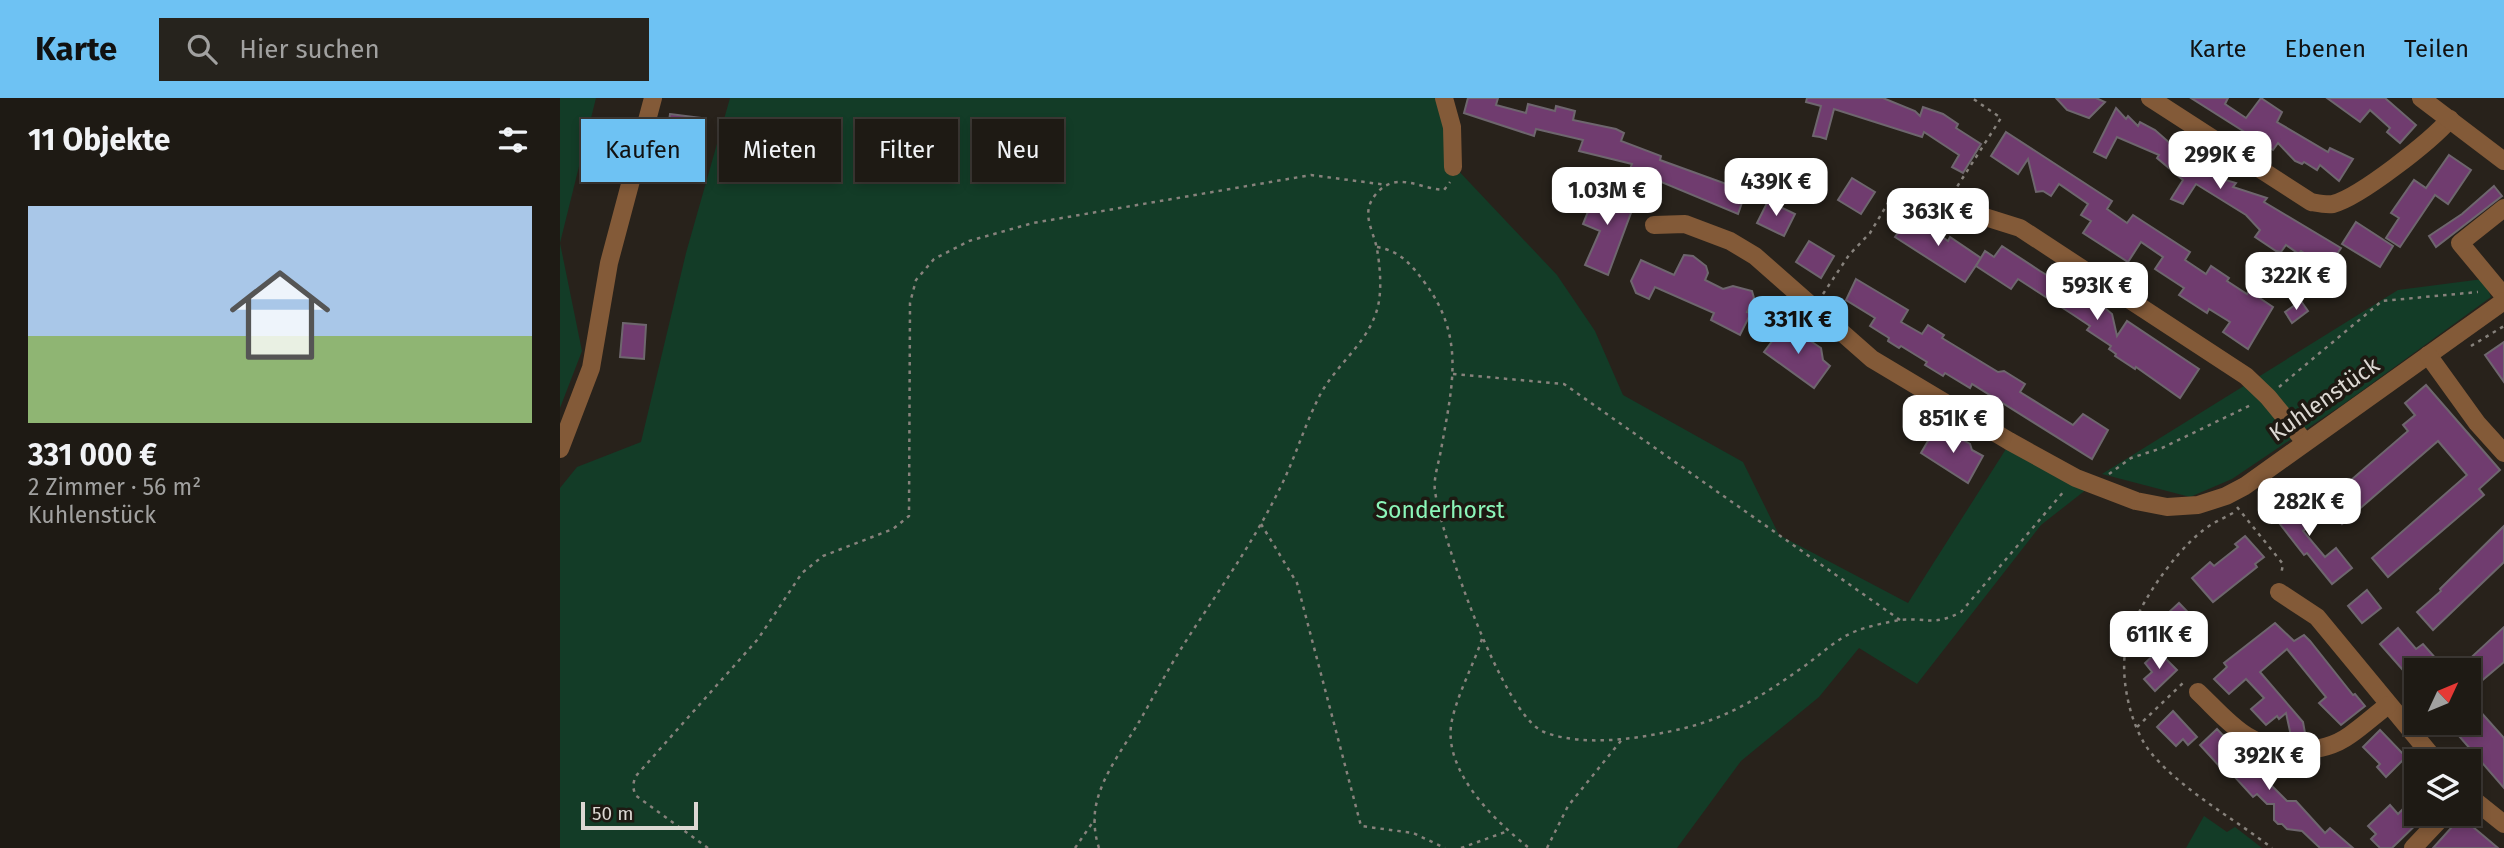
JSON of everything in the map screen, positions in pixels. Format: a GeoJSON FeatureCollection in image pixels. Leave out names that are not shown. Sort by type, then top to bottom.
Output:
{"type":"FeatureCollection","features":[{"type":"Feature","properties":{"kind":"street"},"geometry":{"type":"LineString","coordinates":[[560,449],[591,368],[609,263],[653,98]]}},
{"type":"Feature","properties":{"kind":"street"},"geometry":{"type":"LineString","coordinates":[[1444,98],[1452,127],[1452,167]]}},
{"type":"Feature","properties":{"kind":"street"},"geometry":{"type":"LineString","coordinates":[[2150,98],[2311,202],[2331,204],[2354,194],[2437,134],[2450,120]]}},
{"type":"Feature","properties":{"kind":"street"},"geometry":{"type":"LineString","coordinates":[[2421,98],[2504,161]]}},
{"type":"Feature","properties":{"kind":"street"},"geometry":{"type":"LineString","coordinates":[[2504,208],[2460,243],[2504,298]]}},
{"type":"Feature","properties":{"kind":"street"},"geometry":{"type":"LineString","coordinates":[[1985,217],[2020,228],[2235,369],[2268,397],[2305,442]]}},
{"type":"Feature","properties":{"kind":"street","name":"Kuhlenstück"},"geometry":{"type":"LineString","coordinates":[[1654,225],[1685,225],[1730,241],[1776,272],[1872,359],[2076,478],[2136,501],[2167,507],[2198,505],[2226,496],[2245,486],[2504,298]]}},
{"type":"Feature","properties":{"kind":"street"},"geometry":{"type":"LineString","coordinates":[[2428,355],[2477,423],[2504,453]]}},
{"type":"Feature","properties":{"kind":"street"},"geometry":{"type":"LineString","coordinates":[[2278,592],[2316,617],[2426,749]]}},
{"type":"Feature","properties":{"kind":"street"},"geometry":{"type":"LineString","coordinates":[[2198,692],[2246,736],[2286,750],[2314,750],[2340,741],[2388,705]]}},
{"type":"Feature","properties":{"kind":"street"},"geometry":{"type":"LineString","coordinates":[[2481,806],[2504,824]]}},
{"type":"Feature","properties":{"kind":"street"},"geometry":{"type":"LineString","coordinates":[[2413,848],[2434,826]]}},
{"type":"Feature","properties":{"kind":"path"},"geometry":{"type":"LineString","coordinates":[[1938,217],[2001,118],[1972,98]]}},
{"type":"Feature","properties":{"kind":"path"},"geometry":{"type":"LineString","coordinates":[[1099,848],[1095,819],[1097,802],[1122,749],[1184,644],[1236,568],[1261,524],[1295,456],[1318,399],[1340,364],[1365,337],[1373,322],[1379,292],[1377,247],[1367,222],[1375,194],[1397,181],[1444,190],[1452,179],[1452,167]]}},
{"type":"Feature","properties":{"kind":"path"},"geometry":{"type":"LineString","coordinates":[[708,848],[635,795],[635,777],[758,639],[802,573],[823,556],[893,529],[909,516],[910,303],[916,280],[934,259],[969,241],[1033,223],[1311,175],[1387,185]]}},
{"type":"Feature","properties":{"kind":"path"},"geometry":{"type":"LineString","coordinates":[[1826,289],[1849,255],[1870,233],[1894,193],[1955,226],[1985,217]]}},
{"type":"Feature","properties":{"kind":"path"},"geometry":{"type":"LineString","coordinates":[[1377,247],[1393,250],[1411,264],[1438,300],[1453,341],[1454,374],[1434,489],[1482,639],[1513,700],[1542,732],[1582,740],[1685,728],[1735,712],[1858,630],[1900,620],[1943,621],[1961,612],[2076,478]]}},
{"type":"Feature","properties":{"kind":"path"},"geometry":{"type":"LineString","coordinates":[[2096,485],[2131,458],[2162,448],[2268,397],[2382,301],[2480,292]]}},
{"type":"Feature","properties":{"kind":"path"},"geometry":{"type":"LineString","coordinates":[[1454,374],[1564,384],[1900,620]]}},
{"type":"Feature","properties":{"kind":"path"},"geometry":{"type":"LineString","coordinates":[[2272,848],[2165,767],[2150,751],[2137,726],[2128,698],[2125,651],[2138,614],[2154,587],[2201,531],[2238,510],[2283,564],[2278,592]]}},
{"type":"Feature","properties":{"kind":"path"},"geometry":{"type":"LineString","coordinates":[[1261,524],[1297,583],[1361,826],[1413,833],[1446,848]]}},
{"type":"Feature","properties":{"kind":"path"},"geometry":{"type":"LineString","coordinates":[[1482,639],[1452,720],[1451,738],[1457,758],[1478,801],[1529,848]]}},
{"type":"Feature","properties":{"kind":"path"},"geometry":{"type":"LineString","coordinates":[[2137,726],[2183,682],[2198,692]]}},
{"type":"Feature","properties":{"kind":"path"},"geometry":{"type":"LineString","coordinates":[[1547,848],[1568,806],[1625,737]]}},
{"type":"Feature","properties":{"kind":"path"},"geometry":{"type":"LineString","coordinates":[[1075,848],[1095,819]]}},
{"type":"Feature","properties":{"kind":"path"},"geometry":{"type":"LineString","coordinates":[[1461,848],[1508,831]]}},
{"type":"Feature","properties":{"kind":"green space"},"geometry":{"type":"Polygon","coordinates":[[[560,98],[596,98],[591,119],[581,119],[581,158],[560,243],[560,98]]]}},
{"type":"Feature","properties":{"kind":"green space","name":"Sonderhorst"},"geometry":{"type":"Polygon","coordinates":[[[730,98],[1443,98],[1454,166],[1557,275],[1595,331],[1623,395],[1743,462],[1779,535],[1908,603],[2006,449],[2087,489],[2041,525],[1917,684],[1859,648],[1819,697],[1741,761],[1677,848],[560,848],[560,488],[577,467],[641,442],[686,253],[719,137],[719,182],[841,182],[841,119],[724,119],[730,98]]]}},
{"type":"Feature","properties":{"kind":"green space"},"geometry":{"type":"Polygon","coordinates":[[[560,243],[582,351],[560,408],[560,243]]]}},
{"type":"Feature","properties":{"kind":"green space"},"geometry":{"type":"Polygon","coordinates":[[[2483,279],[2491,297],[2345,403],[2232,479],[2190,497],[2102,474],[2398,290],[2483,279]]]}},
{"type":"Feature","properties":{"kind":"green space"},"geometry":{"type":"Polygon","coordinates":[[[2204,816],[2227,832],[2235,827],[2262,848],[2186,848],[2204,816]]]}},
{"type":"Feature","properties":{"kind":"building"},"geometry":{"type":"Polygon","coordinates":[[[1468,98],[1498,98],[1496,105],[1526,113],[1528,104],[1555,111],[1556,106],[1575,111],[1573,120],[1616,129],[1624,133],[1621,141],[1661,156],[1660,160],[1746,191],[1738,214],[1630,169],[1632,164],[1579,151],[1583,140],[1536,129],[1534,136],[1464,113],[1468,98]]]}},
{"type":"Feature","properties":{"kind":"building"},"geometry":{"type":"Polygon","coordinates":[[[1807,98],[1883,98],[1915,111],[1920,116],[1923,107],[1943,114],[1958,124],[1956,128],[1981,144],[1963,173],[1952,167],[1959,155],[1924,132],[1922,137],[1834,109],[1826,139],[1813,136],[1821,106],[1806,102],[1807,98]]]}},
{"type":"Feature","properties":{"kind":"building"},"geometry":{"type":"Polygon","coordinates":[[[2056,98],[2096,98],[2105,102],[2089,118],[2067,110],[2056,98]]]}},
{"type":"Feature","properties":{"kind":"building"},"geometry":{"type":"Polygon","coordinates":[[[2191,98],[2228,98],[2225,104],[2246,118],[2261,98],[2282,112],[2277,122],[2328,152],[2330,148],[2353,159],[2339,181],[2320,165],[2317,170],[2304,162],[2302,164],[2295,161],[2278,143],[2273,150],[2191,98]]]}},
{"type":"Feature","properties":{"kind":"building"},"geometry":{"type":"Polygon","coordinates":[[[2327,98],[2385,98],[2416,125],[2400,143],[2387,132],[2390,128],[2370,110],[2360,122],[2327,98]]]}},
{"type":"Feature","properties":{"kind":"building"},"geometry":{"type":"Polygon","coordinates":[[[2116,108],[2126,119],[2128,116],[2138,126],[2140,122],[2155,130],[2181,153],[2227,171],[2222,179],[2236,183],[2233,187],[2267,198],[2264,202],[2341,248],[2328,268],[2286,245],[2281,252],[2276,251],[2255,237],[2260,230],[2246,215],[2196,184],[2183,204],[2171,199],[2183,180],[2157,158],[2159,155],[2117,137],[2106,158],[2094,152],[2116,108]]]}},
{"type":"Feature","properties":{"kind":"building"},"geometry":{"type":"Polygon","coordinates":[[[670,114],[702,118],[702,119],[669,119],[670,114]]]}},
{"type":"Feature","properties":{"kind":"building"},"geometry":{"type":"Polygon","coordinates":[[[2006,132],[2112,201],[2107,209],[2127,223],[2133,215],[2190,252],[2185,260],[2206,274],[2211,266],[2229,278],[2227,281],[2247,294],[2249,291],[2273,307],[2248,349],[2223,332],[2230,322],[2209,309],[2207,313],[2179,295],[2184,288],[2155,269],[2163,257],[2141,242],[2128,262],[2083,233],[2091,221],[2081,215],[2088,204],[2059,184],[2051,196],[2043,191],[2036,192],[2028,159],[2018,174],[1991,156],[2006,132]]]}},
{"type":"Feature","properties":{"kind":"building"},"geometry":{"type":"Polygon","coordinates":[[[2449,155],[2471,170],[2448,204],[2435,195],[2400,247],[2386,238],[2399,218],[2391,213],[2414,180],[2426,188],[2449,155]]]}},
{"type":"Feature","properties":{"kind":"building"},"geometry":{"type":"Polygon","coordinates":[[[1852,178],[1875,192],[1861,214],[1838,200],[1852,178]]]}},
{"type":"Feature","properties":{"kind":"building"},"geometry":{"type":"Polygon","coordinates":[[[2494,186],[2502,196],[2436,247],[2429,236],[2462,214],[2494,186]]]}},
{"type":"Feature","properties":{"kind":"building"},"geometry":{"type":"Polygon","coordinates":[[[1598,187],[1635,202],[1608,275],[1585,265],[1600,231],[1583,224],[1598,187]]]}},
{"type":"Feature","properties":{"kind":"building"},"geometry":{"type":"Polygon","coordinates":[[[1768,201],[1795,214],[1784,236],[1757,223],[1768,201]]]}},
{"type":"Feature","properties":{"kind":"building"},"geometry":{"type":"Polygon","coordinates":[[[1911,214],[1948,241],[1950,237],[1981,258],[1965,282],[1895,237],[1911,214]]]}},
{"type":"Feature","properties":{"kind":"building"},"geometry":{"type":"Polygon","coordinates":[[[2356,222],[2393,246],[2380,267],[2342,244],[2356,222]]]}},
{"type":"Feature","properties":{"kind":"building"},"geometry":{"type":"Polygon","coordinates":[[[1809,241],[1834,256],[1821,278],[1796,262],[1809,241]]]}},
{"type":"Feature","properties":{"kind":"building"},"geometry":{"type":"Polygon","coordinates":[[[2002,246],[2040,271],[2069,288],[2071,285],[2099,303],[2112,314],[2117,336],[2127,321],[2199,369],[2180,398],[2136,367],[2135,369],[2115,356],[2109,349],[2111,346],[2087,330],[2090,326],[2018,279],[2011,289],[1976,266],[1985,251],[1994,257],[2002,246]]]}},
{"type":"Feature","properties":{"kind":"building"},"geometry":{"type":"Polygon","coordinates":[[[1684,255],[1693,256],[1706,266],[1708,273],[1705,280],[1723,289],[1733,286],[1752,291],[1754,298],[1747,312],[1751,313],[1740,335],[1711,320],[1714,313],[1655,287],[1649,299],[1636,293],[1631,281],[1641,260],[1674,275],[1684,255]]]}},
{"type":"Feature","properties":{"kind":"building"},"geometry":{"type":"Polygon","coordinates":[[[1856,279],[1908,310],[1901,322],[1922,334],[1928,325],[1944,335],[1942,338],[1998,372],[2004,371],[2025,384],[2020,392],[2073,425],[2083,414],[2108,430],[2092,459],[1972,384],[1970,388],[1945,373],[1943,376],[1925,365],[1927,362],[1888,341],[1889,338],[1870,326],[1875,318],[1846,300],[1856,279]]]}},
{"type":"Feature","properties":{"kind":"building"},"geometry":{"type":"Polygon","coordinates":[[[2301,301],[2308,311],[2292,323],[2285,312],[2301,301]]]}},
{"type":"Feature","properties":{"kind":"building"},"geometry":{"type":"Polygon","coordinates":[[[623,323],[646,325],[644,359],[620,357],[623,323]]]}},
{"type":"Feature","properties":{"kind":"building"},"geometry":{"type":"Polygon","coordinates":[[[1785,324],[1821,348],[1823,360],[1830,366],[1814,388],[1764,352],[1785,324]]]}},
{"type":"Feature","properties":{"kind":"building"},"geometry":{"type":"Polygon","coordinates":[[[2504,342],[2504,382],[2485,355],[2504,342]]]}},
{"type":"Feature","properties":{"kind":"building"},"geometry":{"type":"Polygon","coordinates":[[[2426,385],[2500,470],[2479,489],[2484,495],[2388,577],[2372,558],[2467,475],[2438,441],[2342,524],[2326,505],[2338,495],[2336,493],[2408,431],[2403,425],[2415,415],[2405,403],[2426,385]]]}},
{"type":"Feature","properties":{"kind":"building"},"geometry":{"type":"Polygon","coordinates":[[[1935,429],[1945,435],[1951,433],[1970,444],[1972,450],[1983,456],[1968,483],[1921,453],[1935,429]]]}},
{"type":"Feature","properties":{"kind":"building"},"geometry":{"type":"Polygon","coordinates":[[[2291,494],[2298,495],[2317,520],[2303,531],[2325,557],[2336,548],[2352,568],[2332,584],[2307,553],[2304,555],[2273,515],[2291,494]]]}},
{"type":"Feature","properties":{"kind":"building"},"geometry":{"type":"Polygon","coordinates":[[[2504,526],[2504,562],[2433,630],[2417,612],[2504,526]]]}},
{"type":"Feature","properties":{"kind":"building"},"geometry":{"type":"Polygon","coordinates":[[[2245,536],[2264,557],[2255,564],[2257,567],[2213,602],[2192,578],[2210,562],[2214,566],[2238,547],[2235,544],[2245,536]]]}},
{"type":"Feature","properties":{"kind":"building"},"geometry":{"type":"Polygon","coordinates":[[[2367,590],[2381,608],[2362,623],[2348,606],[2367,590]]]}},
{"type":"Feature","properties":{"kind":"building"},"geometry":{"type":"Polygon","coordinates":[[[2179,603],[2205,630],[2187,646],[2145,647],[2173,620],[2167,614],[2179,603]]]}},
{"type":"Feature","properties":{"kind":"building"},"geometry":{"type":"Polygon","coordinates":[[[2275,623],[2294,641],[2304,635],[2365,706],[2341,725],[2319,703],[2326,697],[2287,649],[2260,672],[2303,722],[2305,733],[2291,736],[2286,713],[2266,725],[2251,709],[2264,698],[2246,679],[2229,694],[2214,679],[2227,667],[2224,663],[2275,623]]]}},
{"type":"Feature","properties":{"kind":"building"},"geometry":{"type":"Polygon","coordinates":[[[2504,627],[2504,662],[2482,680],[2482,658],[2471,658],[2504,627]]]}},
{"type":"Feature","properties":{"kind":"building"},"geometry":{"type":"Polygon","coordinates":[[[2398,628],[2416,649],[2423,644],[2435,658],[2404,658],[2404,671],[2380,644],[2398,628]]]}},
{"type":"Feature","properties":{"kind":"building"},"geometry":{"type":"Polygon","coordinates":[[[2158,651],[2177,670],[2155,691],[2144,679],[2152,672],[2145,663],[2158,651]]]}},
{"type":"Feature","properties":{"kind":"building"},"geometry":{"type":"Polygon","coordinates":[[[2173,711],[2197,737],[2188,745],[2183,739],[2176,746],[2157,727],[2173,711]]]}},
{"type":"Feature","properties":{"kind":"building"},"geometry":{"type":"Polygon","coordinates":[[[2482,713],[2504,738],[2504,788],[2481,761],[2481,749],[2470,749],[2459,736],[2482,735],[2482,713]]]}},
{"type":"Feature","properties":{"kind":"building"},"geometry":{"type":"Polygon","coordinates":[[[2217,729],[2249,763],[2254,758],[2273,779],[2269,783],[2287,801],[2296,801],[2325,833],[2330,828],[2353,848],[2320,848],[2302,831],[2287,829],[2278,824],[2274,820],[2274,804],[2267,804],[2257,794],[2253,797],[2223,764],[2220,767],[2200,745],[2217,729]]]}},
{"type":"Feature","properties":{"kind":"building"},"geometry":{"type":"Polygon","coordinates":[[[2380,730],[2404,755],[2404,759],[2386,777],[2377,767],[2380,764],[2363,747],[2380,730]]]}},
{"type":"Feature","properties":{"kind":"building"},"geometry":{"type":"Polygon","coordinates":[[[2390,805],[2398,814],[2404,808],[2404,826],[2415,826],[2392,848],[2380,848],[2371,839],[2376,834],[2368,826],[2390,805]]]}},
{"type":"Feature","properties":{"kind":"building"},"geometry":{"type":"Polygon","coordinates":[[[2453,826],[2472,826],[2498,848],[2433,848],[2453,826]]]}}]}
